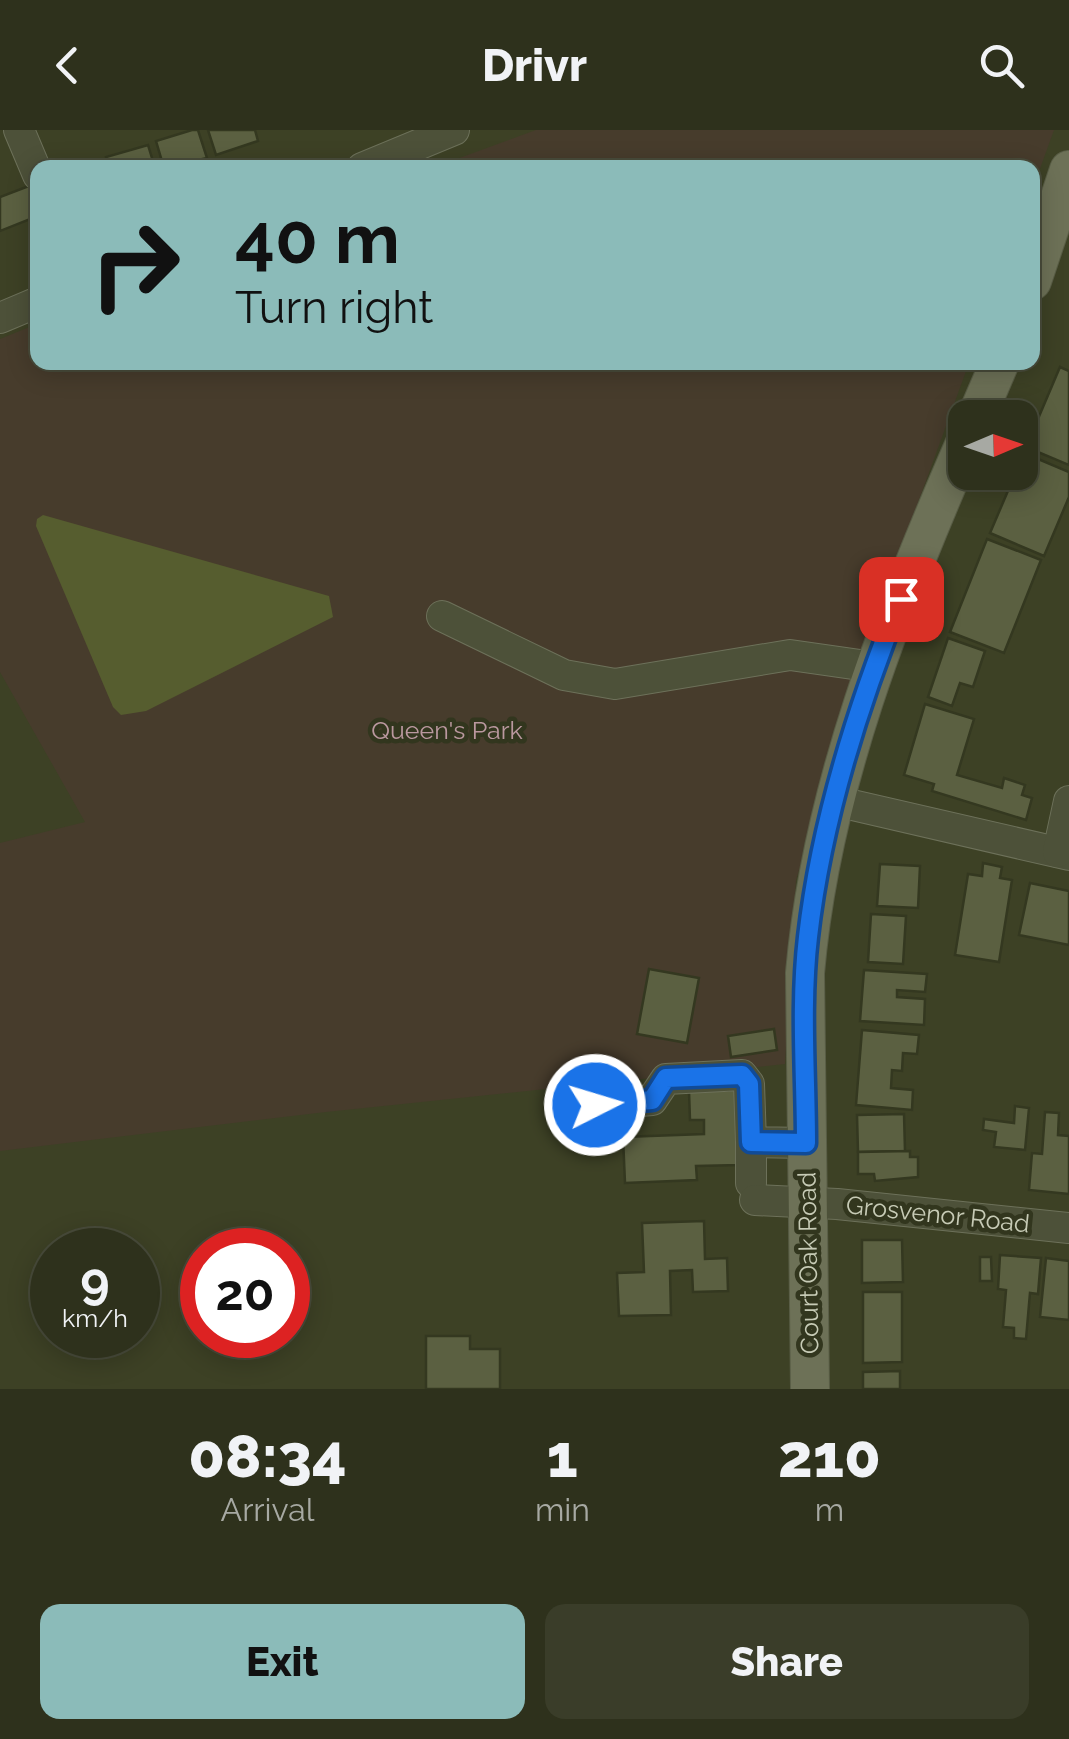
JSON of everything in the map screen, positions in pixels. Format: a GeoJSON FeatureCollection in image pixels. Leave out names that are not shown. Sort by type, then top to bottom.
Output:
{"type":"FeatureCollection","features":[{"type":"Feature","properties":{"kind":"main road"},"geometry":{"type":"LineString","coordinates":[[1040,257],[1069,170]]}},
{"type":"Feature","properties":{"kind":"main road"},"geometry":{"type":"LineString","coordinates":[[984,400],[997,370]]}},
{"type":"Feature","properties":{"kind":"main road","name":"Court Oak Road"},"geometry":{"type":"LineString","coordinates":[[810,1389],[807,946],[835,801],[874,667],[948,485]]}},
{"type":"Feature","properties":{"kind":"street"},"geometry":{"type":"LineString","coordinates":[[19,130],[32,160]]}},
{"type":"Feature","properties":{"kind":"street"},"geometry":{"type":"LineString","coordinates":[[381,160],[454,130]]}},
{"type":"Feature","properties":{"kind":"street"},"geometry":{"type":"LineString","coordinates":[[0,318],[30,305]]}},
{"type":"Feature","properties":{"kind":"street"},"geometry":{"type":"LineString","coordinates":[[442,616],[500,660],[615,684],[790,654],[874,667]]}},
{"type":"Feature","properties":{"kind":"street"},"geometry":{"type":"LineString","coordinates":[[835,801],[1063,853],[1069,801]]}},
{"type":"Feature","properties":{"kind":"street"},"geometry":{"type":"LineString","coordinates":[[595,1105],[652,1100],[666,1078],[742,1075],[749,1084],[751,1142],[806,1143]]}},
{"type":"Feature","properties":{"kind":"street","name":"Grosvenor Road"},"geometry":{"type":"LineString","coordinates":[[751,1142],[753,1191],[806,1202],[1069,1228]]}},
{"type":"Feature","properties":{"kind":"green space"},"geometry":{"type":"Polygon","coordinates":[[[536,130],[1054,130],[1040,169],[1040,160],[454,160],[536,130]]]}},
{"type":"Feature","properties":{"kind":"green space","name":"Queen's Park"},"geometry":{"type":"Polygon","coordinates":[[[30,327],[30,370],[966,370],[956,400],[948,400],[948,421],[876,618],[796,880],[785,1064],[0,1151],[0,843],[85,822],[0,672],[0,339],[30,327]]]}},
{"type":"Feature","properties":{"kind":"shaded area"},"geometry":{"type":"Polygon","coordinates":[[[43,515],[329,596],[333,617],[146,711],[121,715],[113,707],[36,526],[43,515]]]}},
{"type":"Feature","properties":{"kind":"building"},"geometry":{"type":"Polygon","coordinates":[[[198,130],[207,158],[162,160],[156,141],[198,130]]]}},
{"type":"Feature","properties":{"kind":"building"},"geometry":{"type":"Polygon","coordinates":[[[208,130],[255,130],[258,141],[216,155],[208,130]]]}},
{"type":"Feature","properties":{"kind":"building"},"geometry":{"type":"Polygon","coordinates":[[[148,145],[153,160],[107,160],[106,157],[148,145]]]}},
{"type":"Feature","properties":{"kind":"building"},"geometry":{"type":"Polygon","coordinates":[[[30,186],[30,219],[0,231],[0,197],[30,186]]]}},
{"type":"Feature","properties":{"kind":"building"},"geometry":{"type":"Polygon","coordinates":[[[1060,367],[1069,371],[1069,465],[1038,452],[1038,419],[1060,367]]]}},
{"type":"Feature","properties":{"kind":"building"},"geometry":{"type":"Polygon","coordinates":[[[1038,459],[1069,472],[1069,497],[1044,556],[990,533],[1008,490],[1038,490],[1038,459]]]}},
{"type":"Feature","properties":{"kind":"building"},"geometry":{"type":"Polygon","coordinates":[[[987,539],[1041,560],[1004,653],[950,632],[987,539]]]}},
{"type":"Feature","properties":{"kind":"building"},"geometry":{"type":"Polygon","coordinates":[[[948,638],[985,651],[973,687],[960,683],[952,706],[928,697],[948,638]]]}},
{"type":"Feature","properties":{"kind":"building"},"geometry":{"type":"Polygon","coordinates":[[[925,704],[974,719],[957,775],[1002,788],[1004,778],[1025,785],[1022,795],[1032,798],[1026,820],[932,791],[934,784],[904,775],[925,704]]]}},
{"type":"Feature","properties":{"kind":"building"},"geometry":{"type":"Polygon","coordinates":[[[983,863],[1002,867],[1000,878],[1012,880],[999,962],[955,955],[968,874],[982,876],[983,863]]]}},
{"type":"Feature","properties":{"kind":"building"},"geometry":{"type":"Polygon","coordinates":[[[880,864],[920,866],[918,908],[877,906],[880,864]]]}},
{"type":"Feature","properties":{"kind":"building"},"geometry":{"type":"Polygon","coordinates":[[[1030,883],[1069,891],[1069,945],[1019,935],[1030,883]]]}},
{"type":"Feature","properties":{"kind":"building"},"geometry":{"type":"Polygon","coordinates":[[[871,914],[906,916],[903,964],[868,962],[871,914]]]}},
{"type":"Feature","properties":{"kind":"building"},"geometry":{"type":"Polygon","coordinates":[[[649,969],[699,978],[687,1043],[637,1034],[649,969]]]}},
{"type":"Feature","properties":{"kind":"building"},"geometry":{"type":"Polygon","coordinates":[[[864,970],[927,974],[925,992],[897,990],[897,997],[925,999],[924,1025],[860,1021],[864,970]]]}},
{"type":"Feature","properties":{"kind":"building"},"geometry":{"type":"Polygon","coordinates":[[[774,1029],[777,1050],[731,1057],[728,1036],[774,1029]]]}},
{"type":"Feature","properties":{"kind":"building"},"geometry":{"type":"Polygon","coordinates":[[[862,1030],[919,1035],[917,1054],[903,1053],[902,1071],[892,1070],[891,1088],[913,1090],[912,1110],[856,1105],[862,1030]]]}},
{"type":"Feature","properties":{"kind":"building"},"geometry":{"type":"Polygon","coordinates":[[[738,1090],[740,1165],[696,1166],[697,1180],[625,1183],[623,1137],[704,1134],[704,1120],[690,1120],[689,1091],[738,1090]]]}},
{"type":"Feature","properties":{"kind":"building"},"geometry":{"type":"Polygon","coordinates":[[[1015,1106],[1029,1108],[1025,1150],[994,1147],[996,1132],[983,1130],[984,1119],[1014,1123],[1015,1106]]]}},
{"type":"Feature","properties":{"kind":"building"},"geometry":{"type":"Polygon","coordinates":[[[1045,1112],[1059,1113],[1058,1135],[1069,1136],[1069,1194],[1029,1190],[1032,1153],[1042,1154],[1045,1112]]]}},
{"type":"Feature","properties":{"kind":"building"},"geometry":{"type":"Polygon","coordinates":[[[904,1114],[905,1151],[858,1152],[857,1115],[904,1114]]]}},
{"type":"Feature","properties":{"kind":"building"},"geometry":{"type":"Polygon","coordinates":[[[910,1151],[910,1157],[918,1157],[918,1177],[875,1181],[874,1174],[858,1174],[858,1152],[910,1151]]]}},
{"type":"Feature","properties":{"kind":"building"},"geometry":{"type":"Polygon","coordinates":[[[704,1221],[705,1259],[727,1258],[728,1291],[693,1292],[692,1270],[670,1271],[671,1315],[619,1316],[617,1273],[644,1272],[642,1223],[704,1221]]]}},
{"type":"Feature","properties":{"kind":"building"},"geometry":{"type":"Polygon","coordinates":[[[862,1240],[902,1240],[903,1282],[862,1283],[862,1240]]]}},
{"type":"Feature","properties":{"kind":"building"},"geometry":{"type":"Polygon","coordinates":[[[1000,1255],[1041,1258],[1038,1294],[1030,1293],[1026,1339],[1014,1338],[1014,1328],[1003,1327],[1006,1290],[998,1289],[1000,1255]]]}},
{"type":"Feature","properties":{"kind":"building"},"geometry":{"type":"Polygon","coordinates":[[[980,1257],[991,1257],[992,1281],[980,1281],[980,1257]]]}},
{"type":"Feature","properties":{"kind":"building"},"geometry":{"type":"Polygon","coordinates":[[[1046,1258],[1069,1261],[1069,1320],[1040,1317],[1046,1258]]]}},
{"type":"Feature","properties":{"kind":"building"},"geometry":{"type":"Polygon","coordinates":[[[863,1292],[902,1292],[902,1362],[863,1363],[863,1292]]]}},
{"type":"Feature","properties":{"kind":"building"},"geometry":{"type":"Polygon","coordinates":[[[426,1336],[470,1336],[470,1349],[500,1349],[500,1389],[426,1389],[426,1336]]]}},
{"type":"Feature","properties":{"kind":"building"},"geometry":{"type":"Polygon","coordinates":[[[900,1371],[900,1389],[863,1389],[863,1372],[900,1371]]]}},
{"type":"Feature","properties":{"kind":"route"},"geometry":{"type":"LineString","coordinates":[[595,1105],[652,1100],[666,1078],[742,1075],[749,1084],[751,1142],[806,1143],[808,933],[835,801],[874,667],[901,599]]}}]}
